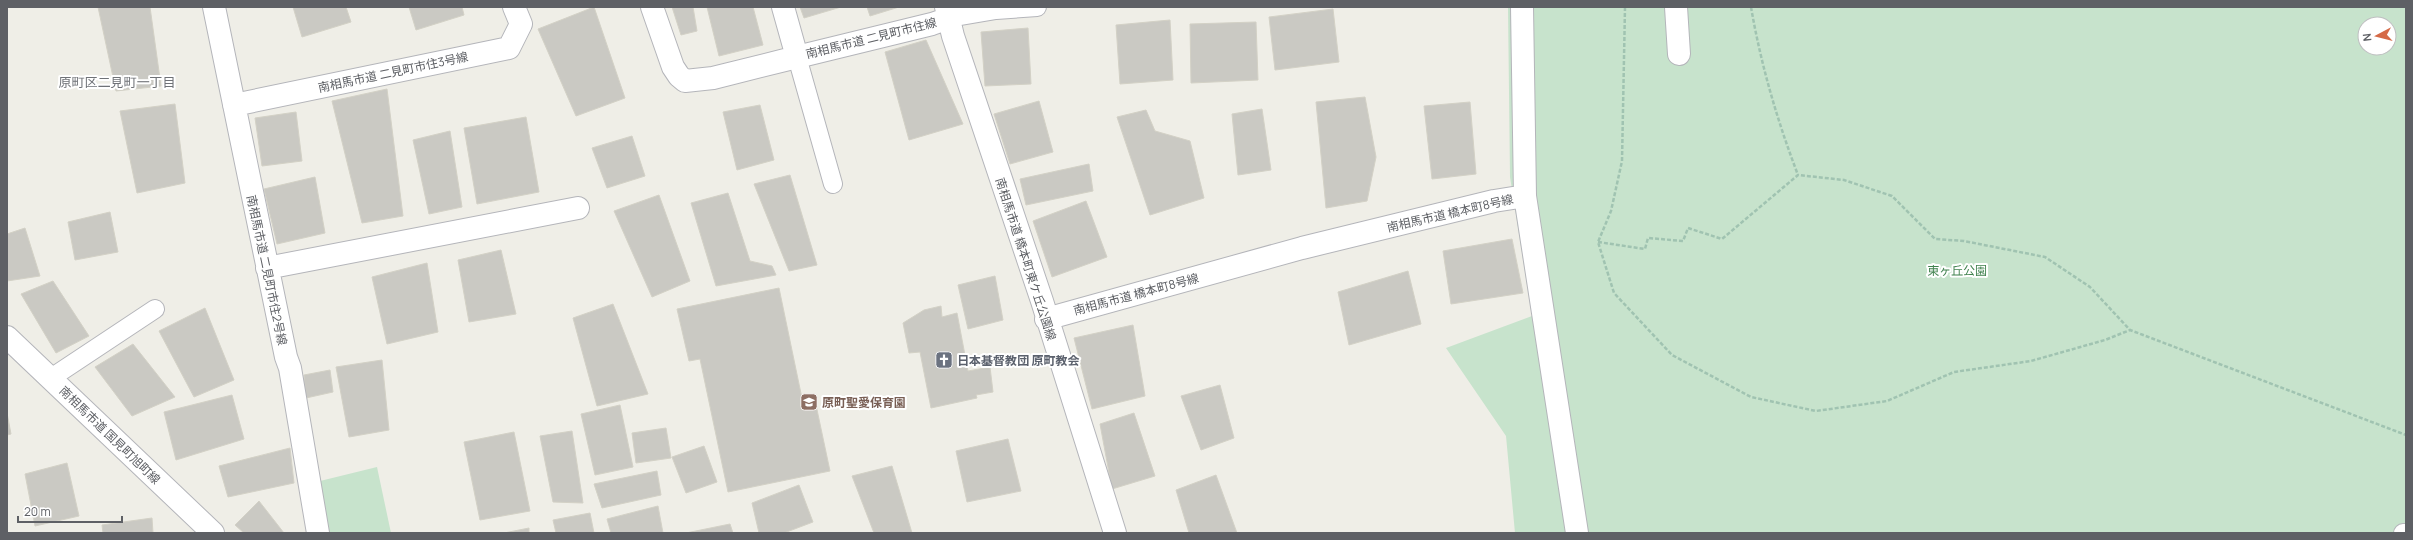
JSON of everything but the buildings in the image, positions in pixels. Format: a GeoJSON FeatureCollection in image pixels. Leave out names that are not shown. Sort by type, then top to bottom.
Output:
{"type":"FeatureCollection","features":[{"type":"Feature","properties":{"kind":"street","name":"南相馬市道 二見町市住2号線"},"geometry":{"type":"LineString","coordinates":[[214,7],[266,268],[286,357],[290,368],[318,533]]}},
{"type":"Feature","properties":{"kind":"street","name":"南相馬市道 二見町市住3号線"},"geometry":{"type":"LineString","coordinates":[[234,105],[509,48],[521,24],[514,7]]}},
{"type":"Feature","properties":{"kind":"street"},"geometry":{"type":"LineString","coordinates":[[652,7],[673,67],[679,76],[685,81],[713,78],[797,57]]}},
{"type":"Feature","properties":{"kind":"street","name":"南相馬市道 二見町市住線"},"geometry":{"type":"LineString","coordinates":[[783,7],[797,57],[932,24],[947,12]]}},
{"type":"Feature","properties":{"kind":"street"},"geometry":{"type":"LineString","coordinates":[[1522,7],[1525,196]]}},
{"type":"Feature","properties":{"kind":"street"},"geometry":{"type":"LineString","coordinates":[[1676,7],[1679,54]]}},
{"type":"Feature","properties":{"kind":"street","name":"南相馬市道 橋本町東ケ丘公園線"},"geometry":{"type":"LineString","coordinates":[[947,12],[1115,533]]}},
{"type":"Feature","properties":{"kind":"street","name":"南相馬市道 橋本町8号線"},"geometry":{"type":"LineString","coordinates":[[1046,318],[1302,248],[1494,201],[1525,196],[1577,533]]}},
{"type":"Feature","properties":{"kind":"street"},"geometry":{"type":"LineString","coordinates":[[266,268],[578,208]]}},
{"type":"Feature","properties":{"kind":"street","name":"南相馬市道 国見町旭町線"},"geometry":{"type":"LineString","coordinates":[[7,337],[212,533]]}},
{"type":"Feature","properties":{"kind":"lane"},"geometry":{"type":"LineString","coordinates":[[947,12],[989,11],[1037,7]]}},
{"type":"Feature","properties":{"kind":"lane"},"geometry":{"type":"LineString","coordinates":[[797,57],[833,184]]}},
{"type":"Feature","properties":{"kind":"lane"},"geometry":{"type":"LineString","coordinates":[[51,378],[155,309]]}},
{"type":"Feature","properties":{"kind":"path"},"geometry":{"type":"LineString","coordinates":[[1625,7],[1622,161],[1611,211],[1598,242],[1614,293],[1672,355],[1751,397],[1816,411],[1887,401],[1954,372],[2031,361],[2105,340],[2130,330]]}},
{"type":"Feature","properties":{"kind":"path"},"geometry":{"type":"LineString","coordinates":[[1751,7],[1758,48],[1778,120],[1798,175]]}},
{"type":"Feature","properties":{"kind":"path"},"geometry":{"type":"LineString","coordinates":[[1598,242],[1645,249],[1648,238],[1683,241],[1688,228],[1722,239],[1798,175],[1844,180],[1892,196],[1935,239],[1964,241],[2045,257],[2090,287],[2130,330],[2406,435]]}},
{"type":"Feature","properties":{"kind":"green space","name":"東ヶ丘公園"},"geometry":{"type":"Polygon","coordinates":[[[1508,7],[2406,7],[2406,533],[1515,533],[1506,436],[1446,348],[1532,316],[1510,177],[1508,7]]]}},
{"type":"Feature","properties":{"kind":"green space"},"geometry":{"type":"Polygon","coordinates":[[[377,467],[391,533],[327,533],[316,482],[377,467]]]}},
{"type":"Feature","properties":{"kind":"place","name":"日本基督教団 原町教会"},"geometry":{"type":"Point","coordinates":[944,360]}},
{"type":"Feature","properties":{"kind":"place","name":"原町聖愛保育園"},"geometry":{"type":"Point","coordinates":[809,402]}},
{"type":"Feature","properties":{"kind":"district","name":"原町区二見町一丁目"},"geometry":{"type":"Point","coordinates":[117,82]}}]}
